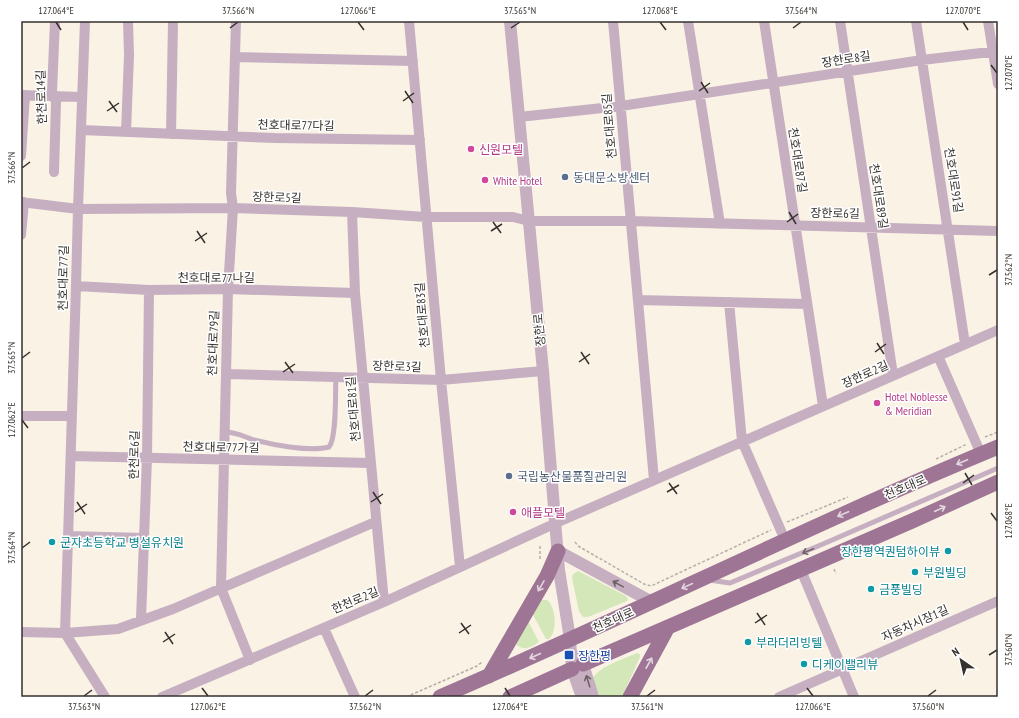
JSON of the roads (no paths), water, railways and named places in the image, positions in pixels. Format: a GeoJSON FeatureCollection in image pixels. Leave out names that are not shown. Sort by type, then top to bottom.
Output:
{"type":"FeatureCollection","features":[{"type":"Feature","properties":{"kind":"main road","name":"천호대로"},"geometry":{"type":"LineString","coordinates":[[440,697],[703,579],[815,526],[998,447]]}},
{"type":"Feature","properties":{"kind":"main road"},"geometry":{"type":"LineString","coordinates":[[510,697],[912,521],[997,480]]}},
{"type":"Feature","properties":{"kind":"main road"},"geometry":{"type":"LineString","coordinates":[[489,676],[547,576],[558,551]]}},
{"type":"Feature","properties":{"kind":"main road"},"geometry":{"type":"LineString","coordinates":[[630,697],[668,627]]}},
{"type":"Feature","properties":{"kind":"street","name":"한천로14길"},"geometry":{"type":"LineString","coordinates":[[54,172],[56,102],[52,92],[55,21]]}},
{"type":"Feature","properties":{"kind":"street","name":"천호대로77길"},"geometry":{"type":"LineString","coordinates":[[65,633],[85,21]]}},
{"type":"Feature","properties":{"kind":"street"},"geometry":{"type":"LineString","coordinates":[[126,132],[129,55],[128,21]]}},
{"type":"Feature","properties":{"kind":"street"},"geometry":{"type":"LineString","coordinates":[[171,134],[173,21]]}},
{"type":"Feature","properties":{"kind":"street","name":"천호대로79길"},"geometry":{"type":"LineString","coordinates":[[236,21],[232,193],[233,208],[228,289],[221,588],[250,660]]}},
{"type":"Feature","properties":{"kind":"street","name":"천호대로83길"},"geometry":{"type":"LineString","coordinates":[[409,21],[441,380],[460,567]]}},
{"type":"Feature","properties":{"kind":"street","name":"장한로"},"geometry":{"type":"LineString","coordinates":[[510,21],[559,570],[570,639],[578,667],[582,697]]}},
{"type":"Feature","properties":{"kind":"street","name":"천호대로85길"},"geometry":{"type":"LineString","coordinates":[[613,21],[654,480]]}},
{"type":"Feature","properties":{"kind":"street"},"geometry":{"type":"LineString","coordinates":[[688,21],[720,224]]}},
{"type":"Feature","properties":{"kind":"street","name":"천호대로87길"},"geometry":{"type":"LineString","coordinates":[[764,21],[823,406]]}},
{"type":"Feature","properties":{"kind":"street","name":"천호대로89길"},"geometry":{"type":"LineString","coordinates":[[840,21],[893,375]]}},
{"type":"Feature","properties":{"kind":"street","name":"천호대로91길"},"geometry":{"type":"LineString","coordinates":[[916,21],[965,344]]}},
{"type":"Feature","properties":{"kind":"street"},"geometry":{"type":"LineString","coordinates":[[988,21],[995,51],[998,84]]}},
{"type":"Feature","properties":{"kind":"street","name":"장한로8길"},"geometry":{"type":"LineString","coordinates":[[519,117],[621,106],[774,84],[922,60],[995,51]]}},
{"type":"Feature","properties":{"kind":"street"},"geometry":{"type":"LineString","coordinates":[[235,57],[413,62]]}},
{"type":"Feature","properties":{"kind":"street"},"geometry":{"type":"LineString","coordinates":[[21,156],[23,95],[82,97]]}},
{"type":"Feature","properties":{"kind":"street","name":"천호대로77다길"},"geometry":{"type":"LineString","coordinates":[[81,130],[233,137],[420,140]]}},
{"type":"Feature","properties":{"kind":"street","name":"장한로5길"},"geometry":{"type":"LineString","coordinates":[[21,235],[23,202],[78,209],[233,208],[352,212],[426,217],[513,216],[529,221]]}},
{"type":"Feature","properties":{"kind":"street","name":"천호대로81길"},"geometry":{"type":"LineString","coordinates":[[352,212],[356,293],[375,522],[384,602]]}},
{"type":"Feature","properties":{"kind":"street","name":"장한로6길"},"geometry":{"type":"LineString","coordinates":[[529,221],[631,221],[998,231]]}},
{"type":"Feature","properties":{"kind":"street","name":"천호대로77나길"},"geometry":{"type":"LineString","coordinates":[[76,286],[149,290],[228,289],[356,293]]}},
{"type":"Feature","properties":{"kind":"street","name":"한천로6길"},"geometry":{"type":"LineString","coordinates":[[141,620],[147,458],[149,290]]}},
{"type":"Feature","properties":{"kind":"street"},"geometry":{"type":"LineString","coordinates":[[638,300],[807,304]]}},
{"type":"Feature","properties":{"kind":"street"},"geometry":{"type":"LineString","coordinates":[[729,302],[742,441],[785,540]]}},
{"type":"Feature","properties":{"kind":"street","name":"장한로2길"},"geometry":{"type":"LineString","coordinates":[[556,523],[998,330]]}},
{"type":"Feature","properties":{"kind":"street"},"geometry":{"type":"LineString","coordinates":[[938,356],[981,454]]}},
{"type":"Feature","properties":{"kind":"street","name":"장한로3길"},"geometry":{"type":"LineString","coordinates":[[226,374],[441,380],[542,371]]}},
{"type":"Feature","properties":{"kind":"street"},"geometry":{"type":"LineString","coordinates":[[21,416],[72,416]]}},
{"type":"Feature","properties":{"kind":"street","name":"천호대로77가길"},"geometry":{"type":"LineString","coordinates":[[71,456],[370,462]]}},
{"type":"Feature","properties":{"kind":"street"},"geometry":{"type":"LineString","coordinates":[[21,632],[65,633],[118,629],[173,609],[375,522]]}},
{"type":"Feature","properties":{"kind":"street","name":"한천로2길"},"geometry":{"type":"LineString","coordinates":[[162,697],[384,602],[556,523]]}},
{"type":"Feature","properties":{"kind":"street"},"geometry":{"type":"LineString","coordinates":[[68,536],[144,538]]}},
{"type":"Feature","properties":{"kind":"street"},"geometry":{"type":"LineString","coordinates":[[558,551],[652,602]]}},
{"type":"Feature","properties":{"kind":"street"},"geometry":{"type":"LineString","coordinates":[[801,570],[854,697]]}},
{"type":"Feature","properties":{"kind":"street","name":"자동차시장1길"},"geometry":{"type":"LineString","coordinates":[[779,697],[998,601]]}},
{"type":"Feature","properties":{"kind":"street"},"geometry":{"type":"LineString","coordinates":[[324,628],[355,697]]}},
{"type":"Feature","properties":{"kind":"street"},"geometry":{"type":"LineString","coordinates":[[65,633],[105,697]]}},
{"type":"Feature","properties":{"kind":"street","name":"장한로"},"geometry":{"type":"LineString","coordinates":[[578,667],[593,697]]}},
{"type":"Feature","properties":{"kind":"lane"},"geometry":{"type":"LineString","coordinates":[[224,432],[238,433],[254,440],[276,446],[320,449],[329,447],[331,445],[334,431],[336,377]]}},
{"type":"Feature","properties":{"kind":"lane"},"geometry":{"type":"LineString","coordinates":[[703,579],[730,583],[823,544],[997,480]]}},
{"type":"Feature","properties":{"kind":"lane"},"geometry":{"type":"LineString","coordinates":[[602,657],[613,645],[900,521],[912,521]]}},
{"type":"Feature","properties":{"kind":"place","name":"신원모텔"},"geometry":{"type":"Point","coordinates":[471,149]}},
{"type":"Feature","properties":{"kind":"place","name":"동대문소방센터"},"geometry":{"type":"Point","coordinates":[565,177]}},
{"type":"Feature","properties":{"kind":"place","name":"White Hotel"},"geometry":{"type":"Point","coordinates":[485,180]}},
{"type":"Feature","properties":{"kind":"place","name":"Hotel Noblesse & Meridian"},"geometry":{"type":"Point","coordinates":[877,403]}},
{"type":"Feature","properties":{"kind":"place","name":"국립농산물품질관리원"},"geometry":{"type":"Point","coordinates":[509,476]}},
{"type":"Feature","properties":{"kind":"place","name":"애플모텔"},"geometry":{"type":"Point","coordinates":[513,512]}},
{"type":"Feature","properties":{"kind":"place","name":"군자초등학교 병설유치원"},"geometry":{"type":"Point","coordinates":[52,542]}},
{"type":"Feature","properties":{"kind":"place","name":"장한평역퀀텀하이뷰"},"geometry":{"type":"Point","coordinates":[948,551]}},
{"type":"Feature","properties":{"kind":"place","name":"부원빌딩"},"geometry":{"type":"Point","coordinates":[915,572]}},
{"type":"Feature","properties":{"kind":"place","name":"금풍빌딩"},"geometry":{"type":"Point","coordinates":[871,589]}},
{"type":"Feature","properties":{"kind":"place","name":"부라더리빙텔"},"geometry":{"type":"Point","coordinates":[748,642]}},
{"type":"Feature","properties":{"kind":"place","name":"장한평"},"geometry":{"type":"Point","coordinates":[569,655]}},
{"type":"Feature","properties":{"kind":"place","name":"디케이밸리뷰"},"geometry":{"type":"Point","coordinates":[804,664]}}]}
